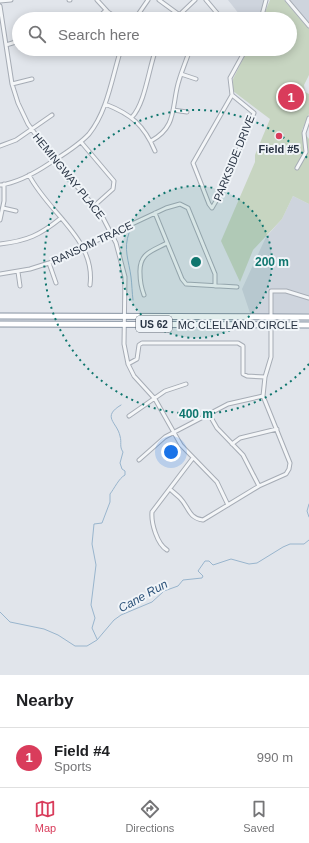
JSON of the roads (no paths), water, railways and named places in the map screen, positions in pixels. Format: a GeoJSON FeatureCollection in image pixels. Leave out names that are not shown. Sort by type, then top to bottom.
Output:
{"type":"FeatureCollection","features":[{"type":"Feature","properties":{"kind":"highway","name":"MC CLELLAND CIRCLE"},"geometry":{"type":"LineString","coordinates":[[0,316],[309,316]]}},
{"type":"Feature","properties":{"kind":"highway","name":"MC CLELLAND CIRCLE"},"geometry":{"type":"LineString","coordinates":[[0,324],[309,325]]}},
{"type":"Feature","properties":{"kind":"street"},"geometry":{"type":"LineString","coordinates":[[0,1],[11,0]]}},
{"type":"Feature","properties":{"kind":"street"},"geometry":{"type":"LineString","coordinates":[[97,0],[109,12]]}},
{"type":"Feature","properties":{"kind":"street"},"geometry":{"type":"LineString","coordinates":[[139,12],[148,0]]}},
{"type":"Feature","properties":{"kind":"street"},"geometry":{"type":"LineString","coordinates":[[159,0],[177,12]]}},
{"type":"Feature","properties":{"kind":"street"},"geometry":{"type":"LineString","coordinates":[[182,12],[195,0]]}},
{"type":"Feature","properties":{"kind":"street"},"geometry":{"type":"LineString","coordinates":[[206,0],[216,12]]}},
{"type":"Feature","properties":{"kind":"street"},"geometry":{"type":"LineString","coordinates":[[262,12],[266,0]]}},
{"type":"Feature","properties":{"kind":"street"},"geometry":{"type":"LineString","coordinates":[[287,0],[309,26]]}},
{"type":"Feature","properties":{"kind":"street","name":"HEMINGWAY PLACE"},"geometry":{"type":"LineString","coordinates":[[0,6],[12,84],[18,103],[31,129],[54,160],[102,214],[119,253],[124,277],[124,344],[128,364]]}},
{"type":"Feature","properties":{"kind":"street"},"geometry":{"type":"LineString","coordinates":[[6,44],[12,43]]}},
{"type":"Feature","properties":{"kind":"street"},"geometry":{"type":"LineString","coordinates":[[0,220],[3,208],[2,184],[29,175],[54,160],[81,142],[96,123],[105,104],[119,56]]}},
{"type":"Feature","properties":{"kind":"street"},"geometry":{"type":"LineString","coordinates":[[132,116],[139,108],[153,56]]}},
{"type":"Feature","properties":{"kind":"street"},"geometry":{"type":"LineString","coordinates":[[151,141],[164,132],[171,120],[181,74],[187,56]]}},
{"type":"Feature","properties":{"kind":"street"},"geometry":{"type":"LineString","coordinates":[[232,95],[230,78],[242,56]]}},
{"type":"Feature","properties":{"kind":"street"},"geometry":{"type":"LineString","coordinates":[[181,74],[196,79]]}},
{"type":"Feature","properties":{"kind":"street"},"geometry":{"type":"LineString","coordinates":[[12,84],[32,79]]}},
{"type":"Feature","properties":{"kind":"street","name":"PARKSIDE DRIVE"},"geometry":{"type":"LineString","coordinates":[[232,95],[252,110],[254,115],[212,208],[193,166],[194,159],[232,95]]}},
{"type":"Feature","properties":{"kind":"street"},"geometry":{"type":"LineString","coordinates":[[105,104],[132,116],[151,141],[155,151]]}},
{"type":"Feature","properties":{"kind":"street"},"geometry":{"type":"LineString","coordinates":[[173,110],[187,112]]}},
{"type":"Feature","properties":{"kind":"street"},"geometry":{"type":"LineString","coordinates":[[0,146],[16,140],[52,115]]}},
{"type":"Feature","properties":{"kind":"street"},"geometry":{"type":"LineString","coordinates":[[297,168],[306,152],[304,133],[309,118]]}},
{"type":"Feature","properties":{"kind":"street"},"geometry":{"type":"LineString","coordinates":[[81,142],[114,181],[113,189],[94,206]]}},
{"type":"Feature","properties":{"kind":"street"},"geometry":{"type":"LineString","coordinates":[[29,175],[37,191],[70,228],[83,248],[91,267],[90,285]]}},
{"type":"Feature","properties":{"kind":"street","name":"RANSOM TRACE"},"geometry":{"type":"LineString","coordinates":[[0,274],[18,272],[49,263],[180,204],[188,208],[215,274],[215,286]]}},
{"type":"Feature","properties":{"kind":"street"},"geometry":{"type":"LineString","coordinates":[[3,208],[16,211]]}},
{"type":"Feature","properties":{"kind":"street"},"geometry":{"type":"LineString","coordinates":[[155,214],[182,279],[186,284],[237,287]]}},
{"type":"Feature","properties":{"kind":"street"},"geometry":{"type":"LineString","coordinates":[[0,244],[18,242],[34,237],[49,228],[61,218]]}},
{"type":"Feature","properties":{"kind":"street"},"geometry":{"type":"LineString","coordinates":[[144,295],[140,283],[139,264],[141,259],[146,254],[167,243]]}},
{"type":"Feature","properties":{"kind":"street"},"geometry":{"type":"LineString","coordinates":[[49,263],[56,283]]}},
{"type":"Feature","properties":{"kind":"street"},"geometry":{"type":"LineString","coordinates":[[18,272],[20,286]]}},
{"type":"Feature","properties":{"kind":"street"},"geometry":{"type":"LineString","coordinates":[[170,489],[180,498],[195,519],[203,520],[259,486],[286,474],[290,469],[290,463],[263,396],[265,377],[271,357],[271,291],[290,292],[309,298]]}},
{"type":"Feature","properties":{"kind":"street"},"geometry":{"type":"LineString","coordinates":[[228,505],[216,482],[181,445],[155,398],[134,376],[128,364],[137,359],[139,345],[142,343],[238,343],[243,346],[243,374],[247,376],[265,377]]}},
{"type":"Feature","properties":{"kind":"street"},"geometry":{"type":"LineString","coordinates":[[129,416],[166,391],[186,384]]}},
{"type":"Feature","properties":{"kind":"street"},"geometry":{"type":"LineString","coordinates":[[139,460],[165,437],[228,404],[263,396]]}},
{"type":"Feature","properties":{"kind":"street"},"geometry":{"type":"LineString","coordinates":[[209,414],[217,428],[243,455],[259,486]]}},
{"type":"Feature","properties":{"kind":"street"},"geometry":{"type":"LineString","coordinates":[[232,444],[240,438],[277,429]]}},
{"type":"Feature","properties":{"kind":"street"},"geometry":{"type":"LineString","coordinates":[[167,550],[164,548],[151,520],[152,512],[194,458]]}},
{"type":"Feature","properties":{"kind":"waterway"},"geometry":{"type":"LineString","coordinates":[[129,233],[126,250],[131,277],[133,300]]}},
{"type":"Feature","properties":{"kind":"waterway"},"geometry":{"type":"LineString","coordinates":[[97,639],[92,628],[95,618],[91,605],[96,565],[92,544],[94,524],[102,523],[110,502],[110,494],[125,475],[125,471],[122,469],[120,463],[123,452],[121,448],[120,436],[111,416],[115,409],[121,405]]}},
{"type":"Feature","properties":{"kind":"waterway","name":"Cane Run"},"geometry":{"type":"LineString","coordinates":[[309,504],[307,511],[309,517]]}},
{"type":"Feature","properties":{"kind":"waterway","name":"Cane Run"},"geometry":{"type":"LineString","coordinates":[[0,612],[10,622],[44,629],[58,635],[75,646],[87,646],[97,640],[114,620],[121,615],[152,602],[164,591],[178,586],[183,580],[202,578],[203,576],[198,571],[205,561],[209,561],[213,565],[231,559],[249,564],[257,563],[283,547],[290,544],[304,544],[309,540]]}},
{"type":"Feature","properties":{"kind":"place","name":"Field #4"},"geometry":{"type":"Point","coordinates":[291,97]}},
{"type":"Feature","properties":{"kind":"place","name":"Field #5"},"geometry":{"type":"Point","coordinates":[279,136]}}]}
